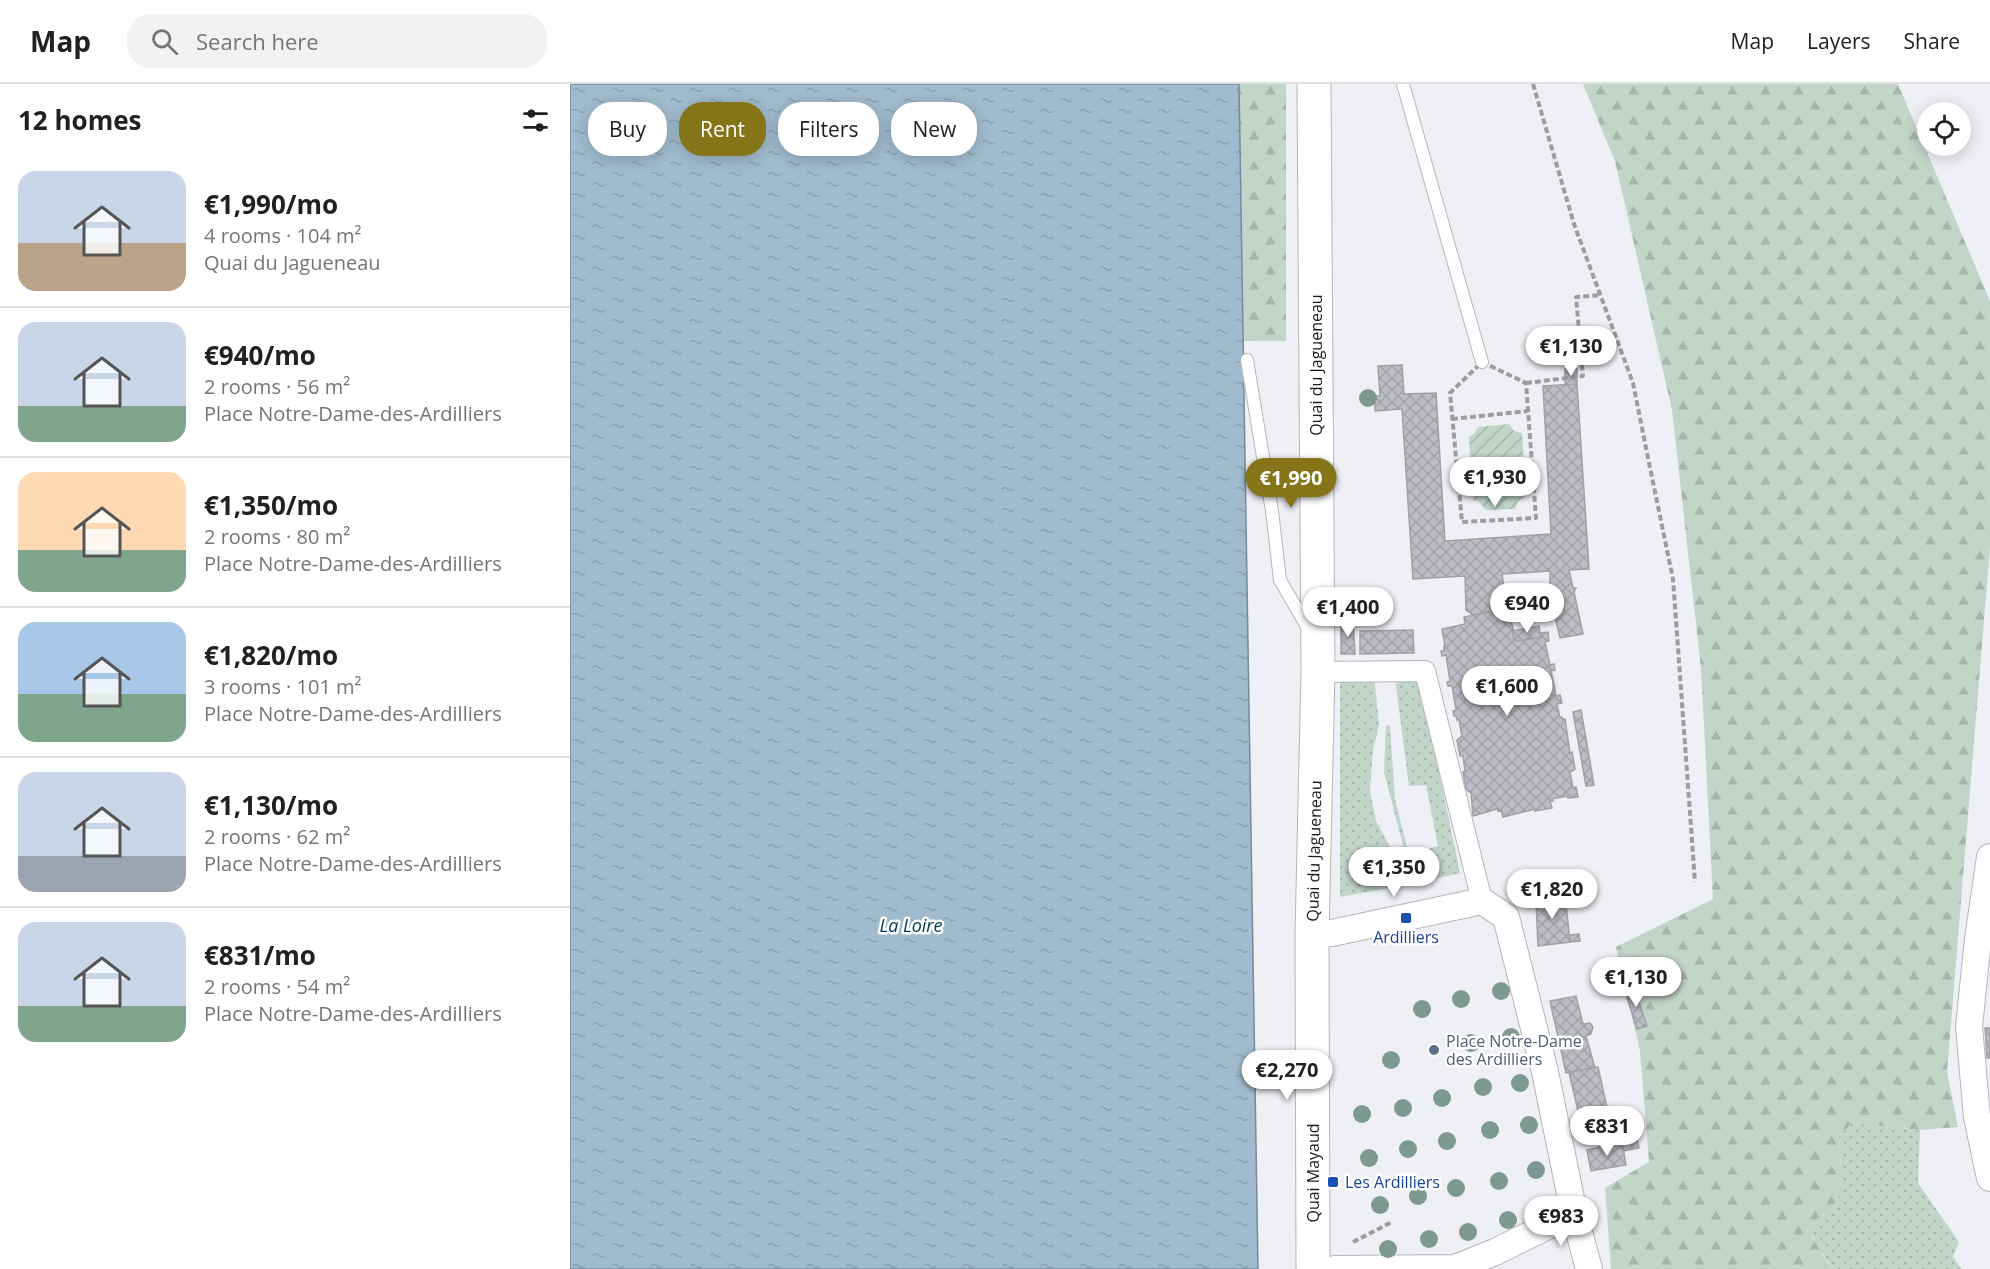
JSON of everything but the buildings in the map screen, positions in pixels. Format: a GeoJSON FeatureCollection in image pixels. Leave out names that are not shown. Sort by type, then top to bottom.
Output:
{"type":"FeatureCollection","features":[{"type":"Feature","properties":{"kind":"main road","name":"Quai du Jagueneau"},"geometry":{"type":"LineString","coordinates":[[1312,934],[1318,658],[1314,84]]}},
{"type":"Feature","properties":{"kind":"main road","name":"Quai Mayaud"},"geometry":{"type":"LineString","coordinates":[[1312,934],[1313,1269]]}},
{"type":"Feature","properties":{"kind":"street"},"geometry":{"type":"LineString","coordinates":[[1318,658],[1425,671],[1482,901],[1506,917],[1545,1072],[1574,1213],[1589,1269]]}},
{"type":"Feature","properties":{"kind":"street"},"geometry":{"type":"LineString","coordinates":[[1990,857],[1978,939],[1969,1027],[1977,1117],[1990,1178]]}},
{"type":"Feature","properties":{"kind":"street"},"geometry":{"type":"LineString","coordinates":[[1312,934],[1332,933],[1482,901]]}},
{"type":"Feature","properties":{"kind":"street"},"geometry":{"type":"LineString","coordinates":[[1335,1269],[1455,1268],[1495,1252],[1574,1213]]}},
{"type":"Feature","properties":{"kind":"lane"},"geometry":{"type":"LineString","coordinates":[[1403,84],[1482,362]]}},
{"type":"Feature","properties":{"kind":"lane"},"geometry":{"type":"LineString","coordinates":[[1247,360],[1272,511],[1280,580],[1318,658]]}},
{"type":"Feature","properties":{"kind":"path"},"geometry":{"type":"LineString","coordinates":[[1533,84],[1574,224],[1633,383],[1673,579],[1695,882]]}},
{"type":"Feature","properties":{"kind":"path"},"geometry":{"type":"LineString","coordinates":[[1526,383],[1536,518],[1462,522],[1450,393],[1482,362],[1526,383],[1584,376],[1576,297],[1600,295]]}},
{"type":"Feature","properties":{"kind":"path"},"geometry":{"type":"LineString","coordinates":[[1452,419],[1528,411]]}},
{"type":"Feature","properties":{"kind":"green space"},"geometry":{"type":"Polygon","coordinates":[[[1239,84],[1286,84],[1286,341],[1243,341],[1239,84]]]}},
{"type":"Feature","properties":{"kind":"green space"},"geometry":{"type":"Polygon","coordinates":[[[1583,84],[1898,84],[1917,129],[1917,156],[1929,156],[1990,301],[1990,547],[1947,1072],[1958,1127],[1920,1130],[1852,1123],[1839,1136],[1842,1192],[1830,1211],[1817,1219],[1812,1236],[1828,1264],[1837,1269],[1611,1269],[1605,1188],[1649,1162],[1640,1051],[1616,947],[1713,899],[1701,668],[1672,410],[1615,161],[1583,84]]]}},
{"type":"Feature","properties":{"kind":"green space"},"geometry":{"type":"Polygon","coordinates":[[[1509,424],[1514,431],[1522,433],[1526,496],[1518,501],[1515,509],[1486,510],[1478,501],[1473,500],[1469,437],[1478,427],[1509,424]]]}},
{"type":"Feature","properties":{"kind":"green space"},"geometry":{"type":"Polygon","coordinates":[[[1374,675],[1379,725],[1373,750],[1370,791],[1376,821],[1394,854],[1400,886],[1340,897],[1340,677],[1374,675]]]}},
{"type":"Feature","properties":{"kind":"green space"},"geometry":{"type":"Polygon","coordinates":[[[1419,675],[1460,873],[1422,882],[1419,852],[1438,846],[1426,785],[1409,786],[1395,678],[1419,675]]]}},
{"type":"Feature","properties":{"kind":"green space"},"geometry":{"type":"Polygon","coordinates":[[[1390,725],[1395,799],[1408,851],[1405,853],[1384,772],[1386,726],[1390,725]]]}},
{"type":"Feature","properties":{"kind":"green space"},"geometry":{"type":"Polygon","coordinates":[[[1852,1123],[1920,1130],[1918,1183],[1959,1242],[1953,1257],[1962,1269],[1837,1269],[1829,1264],[1812,1236],[1817,1219],[1830,1211],[1842,1192],[1839,1136],[1852,1123]]]}},
{"type":"Feature","properties":{"kind":"water","name":"La Loire"},"geometry":{"type":"Polygon","coordinates":[[[570,84],[1239,84],[1258,1269],[570,1269],[570,84]]]}},
{"type":"Feature","properties":{"kind":"place","name":"Ardilliers"},"geometry":{"type":"Point","coordinates":[1406,918]}},
{"type":"Feature","properties":{"kind":"place","name":"Place Notre-Dame des Ardilliers"},"geometry":{"type":"Point","coordinates":[1434,1050]}},
{"type":"Feature","properties":{"kind":"place","name":"Les Ardilliers"},"geometry":{"type":"Point","coordinates":[1333,1182]}}]}
